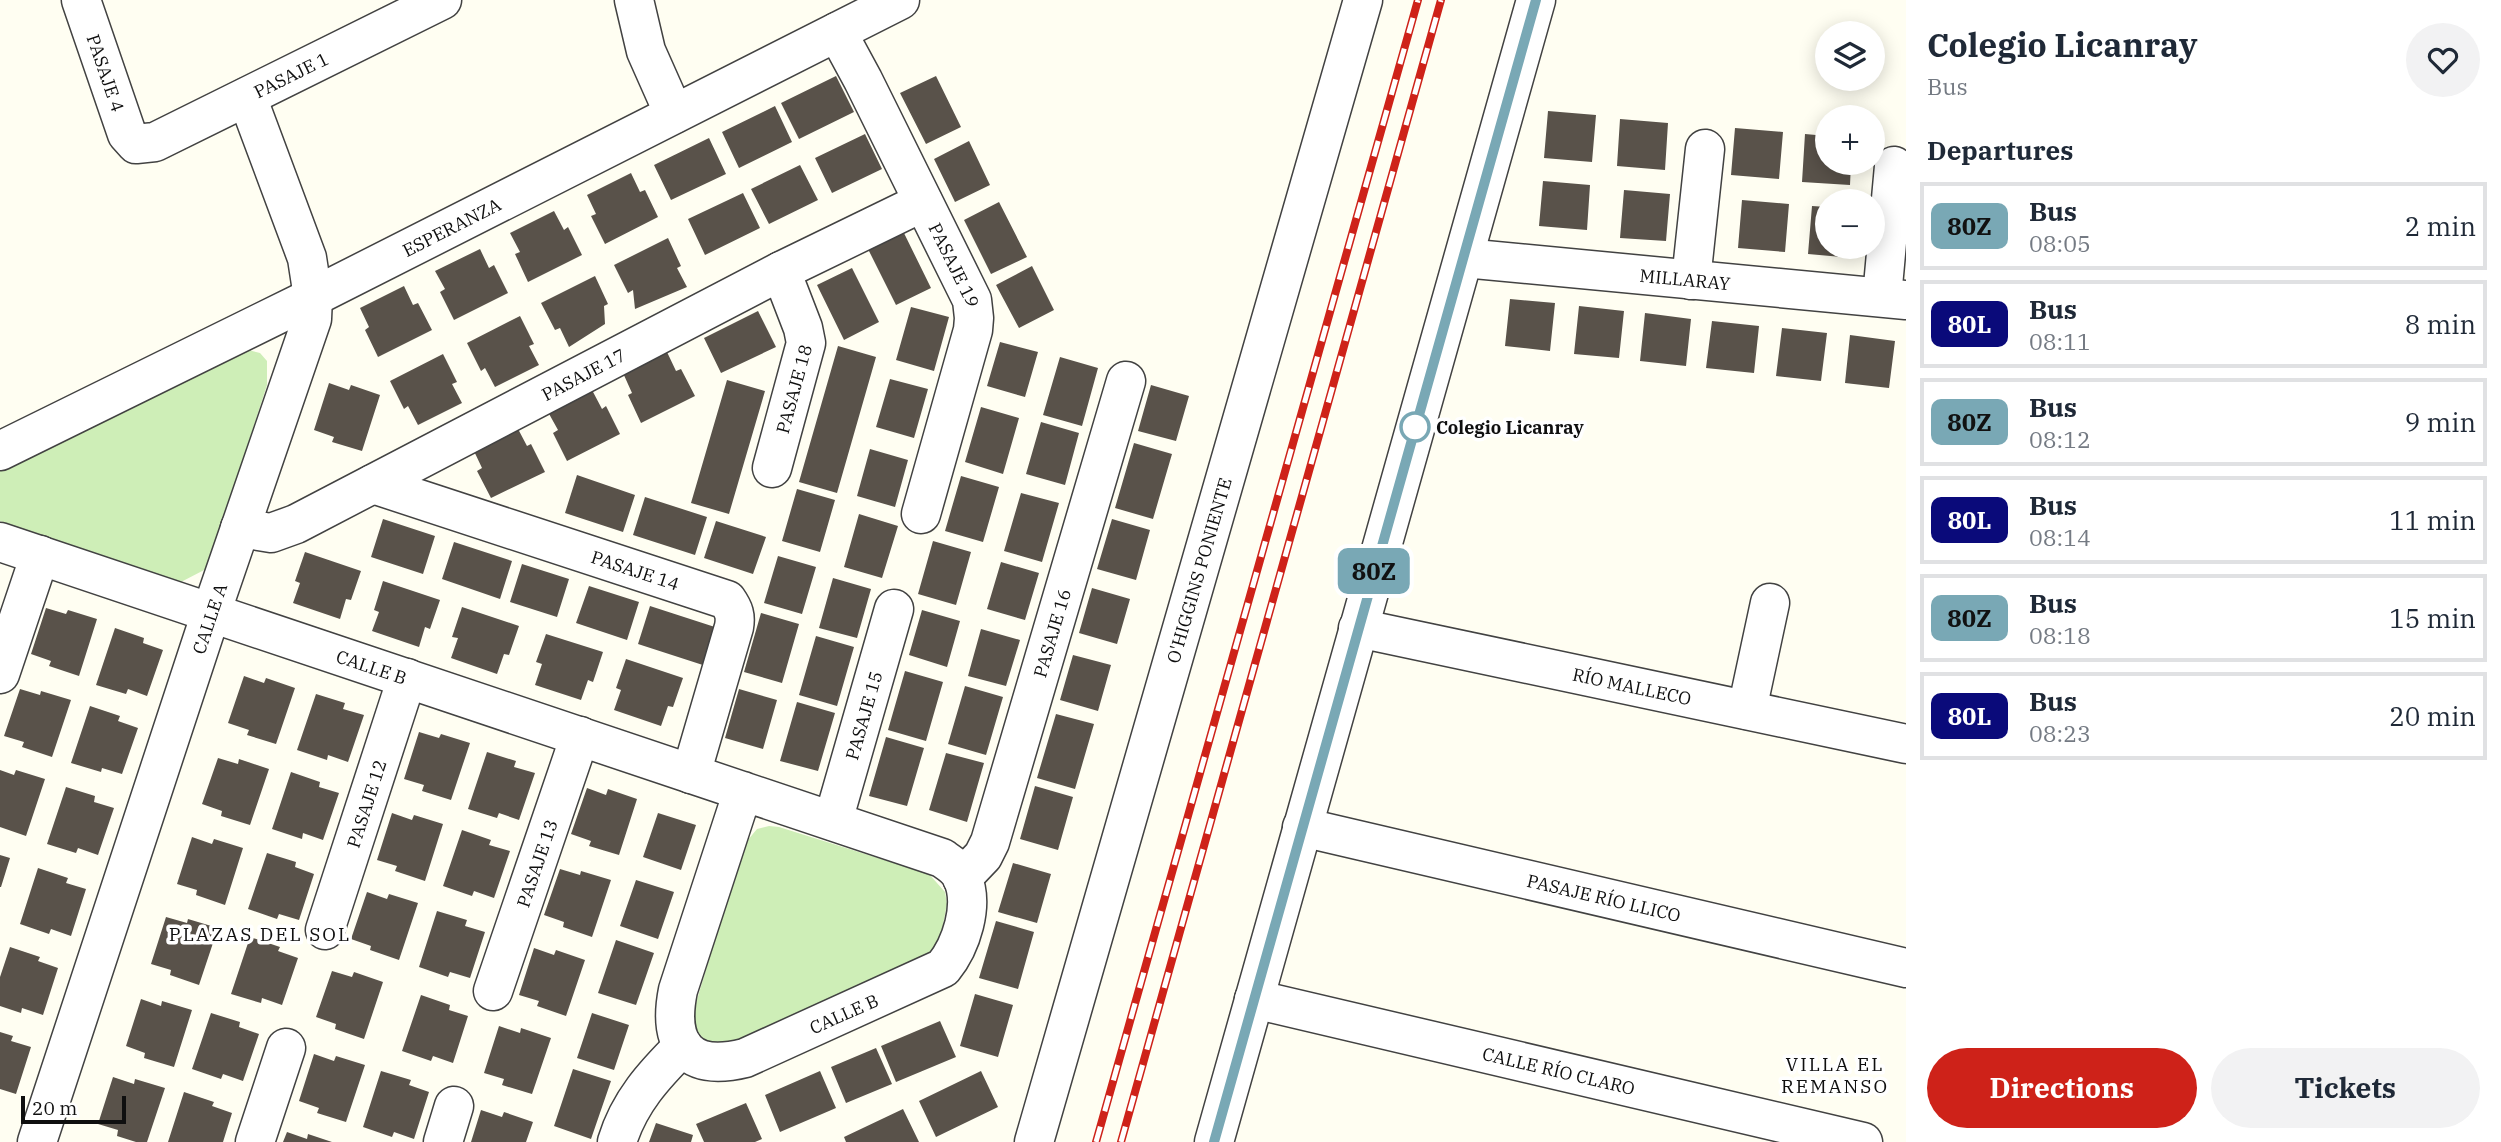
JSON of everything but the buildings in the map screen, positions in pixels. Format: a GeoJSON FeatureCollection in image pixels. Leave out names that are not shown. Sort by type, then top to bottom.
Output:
{"type":"FeatureCollection","features":[{"type":"Feature","properties":{"kind":"street","name":"PASAJE 4"},"geometry":{"type":"LineString","coordinates":[[81,0],[118,113],[127,134],[136,144]]}},
{"type":"Feature","properties":{"kind":"street","name":"PASAJE 1"},"geometry":{"type":"LineString","coordinates":[[136,144],[155,142],[442,0]]}},
{"type":"Feature","properties":{"kind":"street"},"geometry":{"type":"LineString","coordinates":[[634,0],[646,51],[674,114]]}},
{"type":"Feature","properties":{"kind":"street","name":"O'HIGGINS PONIENTE"},"geometry":{"type":"LineString","coordinates":[[1034,1142],[1363,0]]}},
{"type":"Feature","properties":{"kind":"street"},"geometry":{"type":"LineString","coordinates":[[1214,1142],[1536,0]]}},
{"type":"Feature","properties":{"kind":"street","name":"ESPERANZA"},"geometry":{"type":"LineString","coordinates":[[0,451],[313,298],[674,114],[866,12]]}},
{"type":"Feature","properties":{"kind":"street","name":"PASAJE 19"},"geometry":{"type":"LineString","coordinates":[[866,12],[863,80],[972,300],[974,318],[973,330],[921,514]]}},
{"type":"Feature","properties":{"kind":"street","name":"CALLE A"},"geometry":{"type":"LineString","coordinates":[[37,1142],[211,613],[313,319],[307,258],[247,97]]}},
{"type":"Feature","properties":{"kind":"street"},"geometry":{"type":"LineString","coordinates":[[1691,281],[1704,149]]}},
{"type":"Feature","properties":{"kind":"street"},"geometry":{"type":"LineString","coordinates":[[1894,166],[1894,299]]}},
{"type":"Feature","properties":{"kind":"street","name":"PASAJE 17"},"geometry":{"type":"LineString","coordinates":[[240,528],[271,533],[296,524],[780,271],[923,202]]}},
{"type":"Feature","properties":{"kind":"street","name":"MILLARAY"},"geometry":{"type":"LineString","coordinates":[[1464,258],[1894,299]]}},
{"type":"Feature","properties":{"kind":"street","name":"PASAJE 18"},"geometry":{"type":"LineString","coordinates":[[772,468],[806,343],[803,328],[780,271]]}},
{"type":"Feature","properties":{"kind":"street","name":"PASAJE 16"},"geometry":{"type":"LineString","coordinates":[[962,878],[983,856],[990,842],[1126,381]]}},
{"type":"Feature","properties":{"kind":"street","name":"PASAJE 14"},"geometry":{"type":"LineString","coordinates":[[373,484],[727,600],[736,617],[734,627],[691,774]]}},
{"type":"Feature","properties":{"kind":"street","name":"CALLE B"},"geometry":{"type":"LineString","coordinates":[[0,542],[942,858],[958,871],[967,905],[959,942],[952,957],[936,972],[745,1058],[715,1063],[690,1055],[683,1046]]}},
{"type":"Feature","properties":{"kind":"street"},"geometry":{"type":"LineString","coordinates":[[0,674],[40,555]]}},
{"type":"Feature","properties":{"kind":"street"},"geometry":{"type":"LineString","coordinates":[[1747,710],[1770,603]]}},
{"type":"Feature","properties":{"kind":"street","name":"PASAJE 15"},"geometry":{"type":"LineString","coordinates":[[833,821],[894,609]]}},
{"type":"Feature","properties":{"kind":"street","name":"RÍO MALLECO"},"geometry":{"type":"LineString","coordinates":[[1357,628],[1906,744]]}},
{"type":"Feature","properties":{"kind":"street","name":"PASAJE 12"},"geometry":{"type":"LineString","coordinates":[[325,930],[407,678]]}},
{"type":"Feature","properties":{"kind":"street","name":"PASAJE 13"},"geometry":{"type":"LineString","coordinates":[[493,990],[580,736]]}},
{"type":"Feature","properties":{"kind":"street"},"geometry":{"type":"LineString","coordinates":[[617,1142],[629,1109],[683,1046],[674,1022],[678,990],[743,791]]}},
{"type":"Feature","properties":{"kind":"street","name":"PASAJE RÍO LLICO"},"geometry":{"type":"LineString","coordinates":[[1302,827],[1906,968]]}},
{"type":"Feature","properties":{"kind":"street","name":"CALLE RÍO CLARO"},"geometry":{"type":"LineString","coordinates":[[1254,999],[1863,1142]]}},
{"type":"Feature","properties":{"kind":"street"},"geometry":{"type":"LineString","coordinates":[[255,1142],[286,1048]]}},
{"type":"Feature","properties":{"kind":"street"},"geometry":{"type":"LineString","coordinates":[[443,1142],[454,1106]]}},
{"type":"Feature","properties":{"kind":"green space"},"geometry":{"type":"Polygon","coordinates":[[[241,348],[260,353],[267,361],[267,385],[208,568],[181,582],[0,521],[0,465],[241,348]]]}},
{"type":"Feature","properties":{"kind":"green space"},"geometry":{"type":"Polygon","coordinates":[[[769,826],[929,874],[945,892],[947,904],[941,935],[935,950],[925,957],[740,1039],[708,1041],[698,1032],[693,1013],[743,846],[757,829],[769,826]]]}},
{"type":"Feature","properties":{"kind":"railway"},"geometry":{"type":"LineString","coordinates":[[1096,1142],[1418,0]]}},
{"type":"Feature","properties":{"kind":"railway"},"geometry":{"type":"LineString","coordinates":[[1121,1142],[1441,0]]}},
{"type":"Feature","properties":{"kind":"bus line","name":"80Z"},"geometry":{"type":"LineString","coordinates":[[1214,1142],[1536,0]]}},
{"type":"Feature","properties":{"kind":"place","name":"Colegio Licanray"},"geometry":{"type":"Point","coordinates":[1415,427]}},
{"type":"Feature","properties":{"kind":"district","name":"PLAZAS DEL SOL"},"geometry":{"type":"Point","coordinates":[260,934]}},
{"type":"Feature","properties":{"kind":"district","name":"VILLA EL REMANSO"},"geometry":{"type":"Point","coordinates":[1835,1075]}}]}
